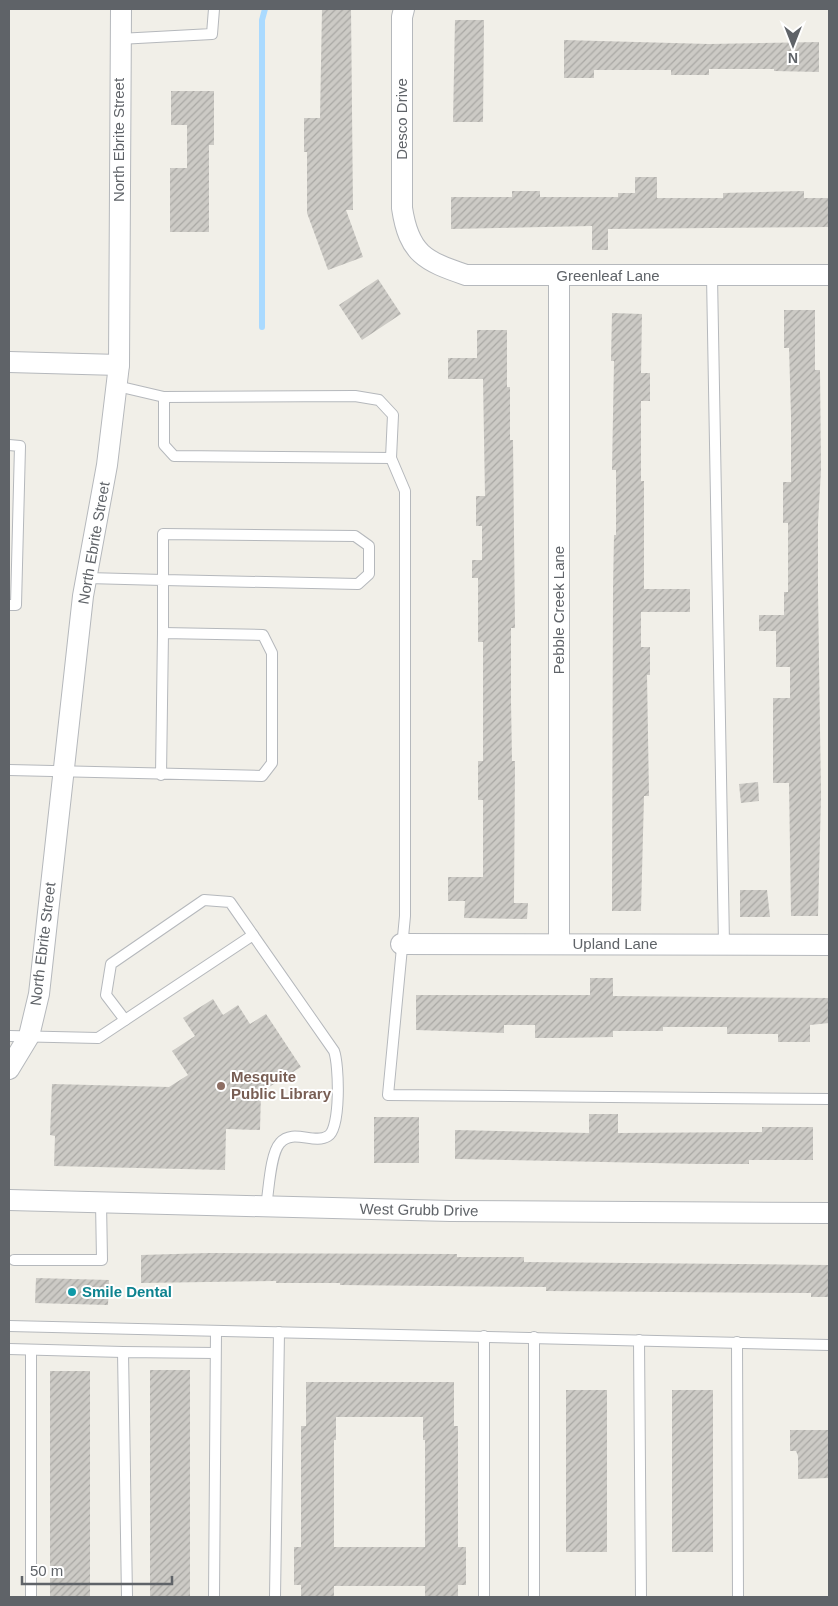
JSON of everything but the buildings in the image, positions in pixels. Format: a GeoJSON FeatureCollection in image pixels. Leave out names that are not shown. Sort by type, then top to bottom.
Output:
{"type":"FeatureCollection","features":[{"type":"Feature","properties":{"kind":"street","name":"North Ebrite Street"},"geometry":{"type":"LineString","coordinates":[[9,1069],[29,1036],[39,994],[83,596],[108,465],[117,386],[119,365],[119,39],[121,9]]}},
{"type":"Feature","properties":{"kind":"street","name":"Desco Drive"},"geometry":{"type":"LineString","coordinates":[[404,9],[402,17],[402,208],[405,230]]}},
{"type":"Feature","properties":{"kind":"street","name":"Greenleaf Lane"},"geometry":{"type":"LineString","coordinates":[[405,230],[420,253],[433,264],[466,275],[559,277],[829,275]]}},
{"type":"Feature","properties":{"kind":"street","name":"Pebble Creek Lane"},"geometry":{"type":"LineString","coordinates":[[559,277],[559,944]]}},
{"type":"Feature","properties":{"kind":"street"},"geometry":{"type":"LineString","coordinates":[[9,362],[119,365]]}},
{"type":"Feature","properties":{"kind":"street","name":"Upland Lane"},"geometry":{"type":"LineString","coordinates":[[401,944],[829,945]]}},
{"type":"Feature","properties":{"kind":"street","name":"West Grubb Drive"},"geometry":{"type":"LineString","coordinates":[[9,1200],[470,1211],[829,1213]]}},
{"type":"Feature","properties":{"kind":"lane"},"geometry":{"type":"LineString","coordinates":[[119,39],[212,34],[214,9]]}},
{"type":"Feature","properties":{"kind":"lane"},"geometry":{"type":"LineString","coordinates":[[712,276],[724,944]]}},
{"type":"Feature","properties":{"kind":"lane"},"geometry":{"type":"LineString","coordinates":[[117,386],[164,397],[355,396],[380,400],[393,415],[391,458],[405,492],[405,916],[388,1095],[829,1099]]}},
{"type":"Feature","properties":{"kind":"lane"},"geometry":{"type":"LineString","coordinates":[[164,397],[164,444],[174,456],[391,458]]}},
{"type":"Feature","properties":{"kind":"lane"},"geometry":{"type":"LineString","coordinates":[[9,445],[20,446],[16,605],[9,605]]}},
{"type":"Feature","properties":{"kind":"lane"},"geometry":{"type":"LineString","coordinates":[[87,578],[163,580],[358,584],[369,574],[369,546],[355,536],[163,534],[163,580],[163,634],[161,775]]}},
{"type":"Feature","properties":{"kind":"lane"},"geometry":{"type":"LineString","coordinates":[[9,770],[262,776],[272,763],[272,653],[264,636],[163,634]]}},
{"type":"Feature","properties":{"kind":"lane"},"geometry":{"type":"LineString","coordinates":[[125,1020],[106,995],[111,964],[204,900],[230,902],[334,1051],[338,1072],[334,1128],[328,1136],[318,1138],[291,1136],[281,1142],[275,1152],[266,1206]]}},
{"type":"Feature","properties":{"kind":"lane"},"geometry":{"type":"LineString","coordinates":[[9,1036],[98,1038],[253,935]]}},
{"type":"Feature","properties":{"kind":"lane"},"geometry":{"type":"LineString","coordinates":[[14,1260],[102,1260],[101,1202]]}},
{"type":"Feature","properties":{"kind":"lane"},"geometry":{"type":"LineString","coordinates":[[9,1326],[829,1345]]}},
{"type":"Feature","properties":{"kind":"lane"},"geometry":{"type":"LineString","coordinates":[[214,1597],[216,1331]]}},
{"type":"Feature","properties":{"kind":"lane"},"geometry":{"type":"LineString","coordinates":[[274,1597],[279,1332]]}},
{"type":"Feature","properties":{"kind":"lane"},"geometry":{"type":"LineString","coordinates":[[484,1336],[484,1597]]}},
{"type":"Feature","properties":{"kind":"lane"},"geometry":{"type":"LineString","coordinates":[[534,1337],[534,1597]]}},
{"type":"Feature","properties":{"kind":"lane"},"geometry":{"type":"LineString","coordinates":[[639,1340],[641,1597]]}},
{"type":"Feature","properties":{"kind":"lane"},"geometry":{"type":"LineString","coordinates":[[738,1342],[738,1597]]}},
{"type":"Feature","properties":{"kind":"lane"},"geometry":{"type":"LineString","coordinates":[[9,1349],[215,1353]]}},
{"type":"Feature","properties":{"kind":"lane"},"geometry":{"type":"LineString","coordinates":[[31,1350],[31,1597]]}},
{"type":"Feature","properties":{"kind":"lane"},"geometry":{"type":"LineString","coordinates":[[123,1352],[127,1597]]}},
{"type":"Feature","properties":{"kind":"waterway"},"geometry":{"type":"LineString","coordinates":[[262,327],[262,20],[265,9]]}},
{"type":"Feature","properties":{"kind":"place","name":"Mesquite Public Library"},"geometry":{"type":"Point","coordinates":[221,1086]}},
{"type":"Feature","properties":{"kind":"place","name":"Smile Dental"},"geometry":{"type":"Point","coordinates":[72,1292]}}]}
